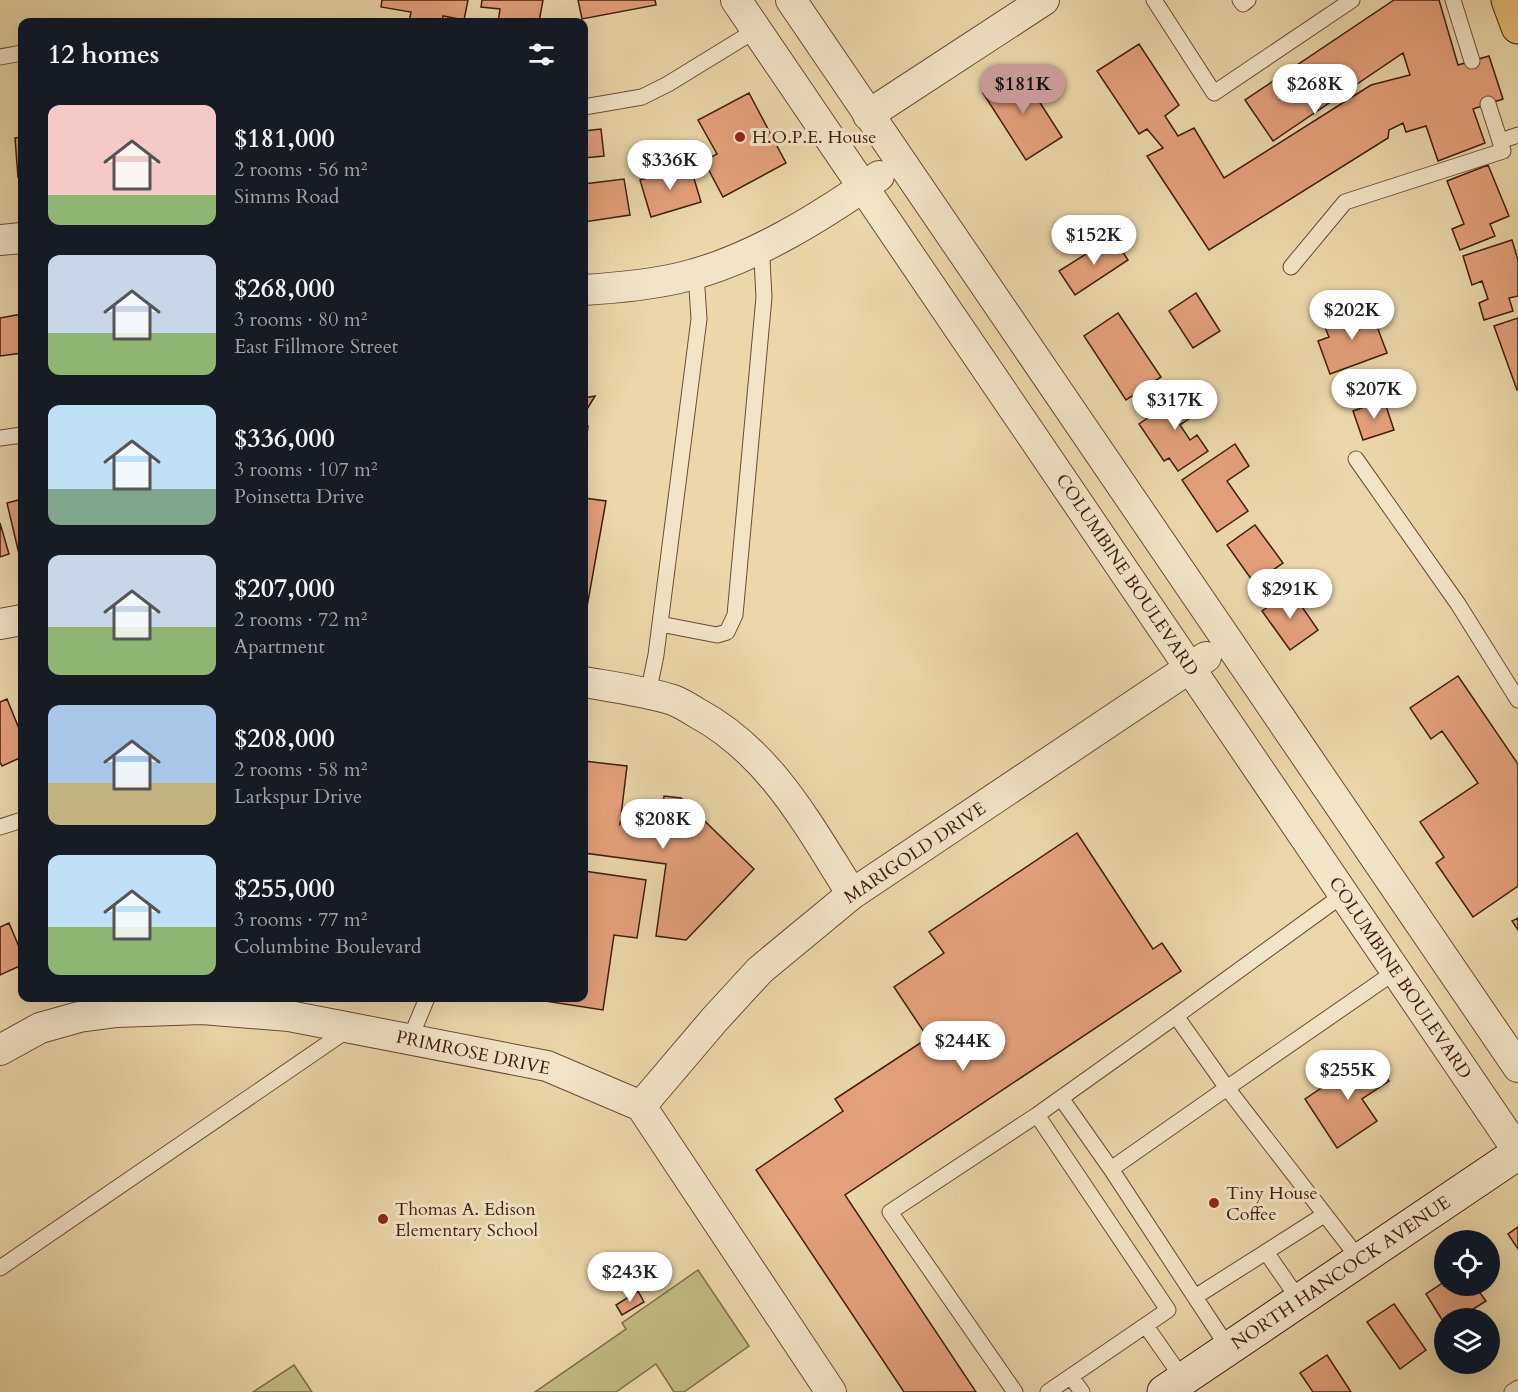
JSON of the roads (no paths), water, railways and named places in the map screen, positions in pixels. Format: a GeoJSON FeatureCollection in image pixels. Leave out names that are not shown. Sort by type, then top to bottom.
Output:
{"type":"FeatureCollection","features":[{"type":"Feature","properties":{"kind":"main road"},"geometry":{"type":"LineString","coordinates":[[1508,0],[1518,27]]}},
{"type":"Feature","properties":{"kind":"street","name":"COLUMBINE BOULEVARD"},"geometry":{"type":"LineString","coordinates":[[736,0],[1518,1152]]}},
{"type":"Feature","properties":{"kind":"street"},"geometry":{"type":"LineString","coordinates":[[791,0],[1225,643],[1518,1067]]}},
{"type":"Feature","properties":{"kind":"street"},"geometry":{"type":"LineString","coordinates":[[868,115],[1044,0]]}},
{"type":"Feature","properties":{"kind":"street"},"geometry":{"type":"LineString","coordinates":[[588,290],[680,278],[743,256],[794,231],[899,162]]}},
{"type":"Feature","properties":{"kind":"street"},"geometry":{"type":"LineString","coordinates":[[0,240],[18,238]]}},
{"type":"Feature","properties":{"kind":"street"},"geometry":{"type":"LineString","coordinates":[[0,624],[18,621]]}},
{"type":"Feature","properties":{"kind":"street","name":"MARIGOLD DRIVE"},"geometry":{"type":"LineString","coordinates":[[641,1106],[714,1018],[760,970],[852,894],[1225,643]]}},
{"type":"Feature","properties":{"kind":"street"},"geometry":{"type":"LineString","coordinates":[[588,683],[675,700],[720,725],[762,762],[798,810],[852,894]]}},
{"type":"Feature","properties":{"kind":"street","name":"PRIMROSE DRIVE"},"geometry":{"type":"LineString","coordinates":[[0,1050],[40,1028],[79,1017],[117,1012],[202,1009],[289,1016],[547,1066],[641,1106]]}},
{"type":"Feature","properties":{"kind":"street"},"geometry":{"type":"LineString","coordinates":[[641,1106],[831,1392]]}},
{"type":"Feature","properties":{"kind":"street","name":"NORTH HANCOCK AVENUE"},"geometry":{"type":"LineString","coordinates":[[1174,1386],[1518,1152]]}},
{"type":"Feature","properties":{"kind":"lane"},"geometry":{"type":"LineString","coordinates":[[1154,0],[1215,93],[1352,0]]}},
{"type":"Feature","properties":{"kind":"lane"},"geometry":{"type":"LineString","coordinates":[[1240,0],[1243,4],[1248,0]]}},
{"type":"Feature","properties":{"kind":"lane"},"geometry":{"type":"LineString","coordinates":[[1453,0],[1472,61]]}},
{"type":"Feature","properties":{"kind":"lane"},"geometry":{"type":"LineString","coordinates":[[588,106],[642,97],[669,84],[756,30]]}},
{"type":"Feature","properties":{"kind":"lane"},"geometry":{"type":"LineString","coordinates":[[0,57],[18,54]]}},
{"type":"Feature","properties":{"kind":"lane"},"geometry":{"type":"LineString","coordinates":[[1291,267],[1345,202],[1503,151],[1488,104]]}},
{"type":"Feature","properties":{"kind":"lane"},"geometry":{"type":"LineString","coordinates":[[1500,141],[1518,135]]}},
{"type":"Feature","properties":{"kind":"lane"},"geometry":{"type":"LineString","coordinates":[[660,624],[717,635],[727,632],[735,615],[764,297],[762,260],[759,249]]}},
{"type":"Feature","properties":{"kind":"lane"},"geometry":{"type":"LineString","coordinates":[[648,694],[660,624],[699,320],[696,273]]}},
{"type":"Feature","properties":{"kind":"lane"},"geometry":{"type":"LineString","coordinates":[[0,438],[18,436]]}},
{"type":"Feature","properties":{"kind":"lane"},"geometry":{"type":"LineString","coordinates":[[1356,459],[1458,604],[1518,700]]}},
{"type":"Feature","properties":{"kind":"lane"},"geometry":{"type":"LineString","coordinates":[[0,827],[18,821]]}},
{"type":"Feature","properties":{"kind":"lane"},"geometry":{"type":"LineString","coordinates":[[1015,1392],[890,1212],[1037,1115],[1344,894]]}},
{"type":"Feature","properties":{"kind":"lane"},"geometry":{"type":"LineString","coordinates":[[1111,1169],[1396,971]]}},
{"type":"Feature","properties":{"kind":"lane"},"geometry":{"type":"LineString","coordinates":[[410,1039],[425,1002]]}},
{"type":"Feature","properties":{"kind":"lane"},"geometry":{"type":"LineString","coordinates":[[1176,1016],[1227,1088],[1360,1260]]}},
{"type":"Feature","properties":{"kind":"lane"},"geometry":{"type":"LineString","coordinates":[[0,1268],[351,1028]]}},
{"type":"Feature","properties":{"kind":"lane"},"geometry":{"type":"LineString","coordinates":[[1061,1098],[1111,1169],[1229,1348]]}},
{"type":"Feature","properties":{"kind":"lane"},"geometry":{"type":"LineString","coordinates":[[1037,1115],[1168,1310],[1048,1392]]}},
{"type":"Feature","properties":{"kind":"lane"},"geometry":{"type":"LineString","coordinates":[[1195,1297],[1324,1215]]}},
{"type":"Feature","properties":{"kind":"lane"},"geometry":{"type":"LineString","coordinates":[[1266,1252],[1300,1301]]}},
{"type":"Feature","properties":{"kind":"lane"},"geometry":{"type":"LineString","coordinates":[[1146,1326],[1174,1386]]}},
{"type":"Feature","properties":{"kind":"lane"},"geometry":{"type":"LineString","coordinates":[[1071,1377],[1082,1392]]}},
{"type":"Feature","properties":{"kind":"lane"},"geometry":{"type":"LineString","coordinates":[[1512,1392],[1518,1388]]}},
{"type":"Feature","properties":{"kind":"place","name":"H.O.P.E. House"},"geometry":{"type":"Point","coordinates":[740,137]}},
{"type":"Feature","properties":{"kind":"place","name":"Tiny House Coffee"},"geometry":{"type":"Point","coordinates":[1214,1203]}},
{"type":"Feature","properties":{"kind":"place","name":"Thomas A. Edison Elementary School"},"geometry":{"type":"Point","coordinates":[383,1219]}}]}
